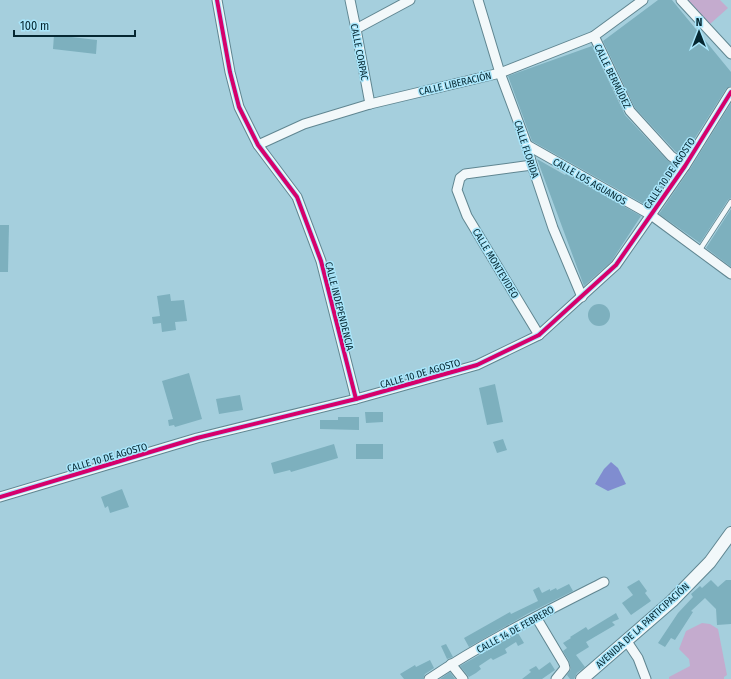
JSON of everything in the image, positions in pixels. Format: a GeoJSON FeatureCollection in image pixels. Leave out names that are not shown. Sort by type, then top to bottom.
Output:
{"type":"FeatureCollection","features":[{"type":"Feature","properties":{"kind":"main road","name":"AVENIDA DE LA PARTICIPACIÓN"},"geometry":{"type":"LineString","coordinates":[[582,679],[672,601],[710,562],[731,533]]}},
{"type":"Feature","properties":{"kind":"street","name":"CALLE INDEPENDENCIA"},"geometry":{"type":"LineString","coordinates":[[217,0],[230,72],[239,107],[258,145],[297,197],[321,261],[356,399]]}},
{"type":"Feature","properties":{"kind":"street","name":"CALLE CORPAC"},"geometry":{"type":"LineString","coordinates":[[350,0],[370,104]]}},
{"type":"Feature","properties":{"kind":"street"},"geometry":{"type":"LineString","coordinates":[[356,29],[410,0]]}},
{"type":"Feature","properties":{"kind":"street","name":"CALLE FLORIDA"},"geometry":{"type":"LineString","coordinates":[[478,0],[500,73],[527,145],[532,166],[553,228],[582,297]]}},
{"type":"Feature","properties":{"kind":"street","name":"CALLE LIBERACIÓN"},"geometry":{"type":"LineString","coordinates":[[258,145],[304,124],[370,104],[500,73],[594,36],[643,0]]}},
{"type":"Feature","properties":{"kind":"street"},"geometry":{"type":"LineString","coordinates":[[681,0],[731,54]]}},
{"type":"Feature","properties":{"kind":"street","name":"CALLE BERMÚDEZ"},"geometry":{"type":"LineString","coordinates":[[594,36],[630,111],[672,156],[685,166]]}},
{"type":"Feature","properties":{"kind":"street","name":"CALLE 10 DE AGOSTO"},"geometry":{"type":"LineString","coordinates":[[0,496],[197,438],[356,399],[477,365],[540,335],[616,265],[685,166],[731,92]]}},
{"type":"Feature","properties":{"kind":"street","name":"CALLE LOS AGUANOS"},"geometry":{"type":"LineString","coordinates":[[527,145],[650,215],[731,274]]}},
{"type":"Feature","properties":{"kind":"street","name":"CALLE MONTEVIDEO"},"geometry":{"type":"LineString","coordinates":[[532,166],[465,174],[460,178],[457,190],[467,216],[540,335]]}},
{"type":"Feature","properties":{"kind":"street","name":"CALLE 14 DE FEBRERO"},"geometry":{"type":"LineString","coordinates":[[429,679],[451,664],[536,617],[604,582]]}},
{"type":"Feature","properties":{"kind":"street"},"geometry":{"type":"LineString","coordinates":[[536,617],[564,664],[565,668],[556,679]]}},
{"type":"Feature","properties":{"kind":"street"},"geometry":{"type":"LineString","coordinates":[[626,640],[638,658],[646,679]]}},
{"type":"Feature","properties":{"kind":"street"},"geometry":{"type":"LineString","coordinates":[[451,664],[463,679]]}},
{"type":"Feature","properties":{"kind":"lane"},"geometry":{"type":"LineString","coordinates":[[699,251],[731,202]]}},
{"type":"Feature","properties":{"kind":"shaded area"},"geometry":{"type":"Polygon","coordinates":[[[685,0],[720,0],[728,8],[710,24],[690,7],[685,0]]]}},
{"type":"Feature","properties":{"kind":"shaded area"},"geometry":{"type":"Polygon","coordinates":[[[702,623],[710,624],[718,629],[727,675],[724,679],[669,679],[669,677],[690,666],[689,659],[679,649],[686,631],[702,623]]]}},
{"type":"Feature","properties":{"kind":"water"},"geometry":{"type":"Polygon","coordinates":[[[611,462],[618,468],[626,484],[608,491],[595,484],[604,469],[611,462]]]}},
{"type":"Feature","properties":{"kind":"building"},"geometry":{"type":"Polygon","coordinates":[[[658,0],[672,0],[731,72],[731,86],[726,89],[683,157],[675,151],[635,108],[603,41],[658,0]]]}},
{"type":"Feature","properties":{"kind":"building"},"geometry":{"type":"Polygon","coordinates":[[[54,35],[97,40],[96,54],[53,49],[54,35]]]}},
{"type":"Feature","properties":{"kind":"building"},"geometry":{"type":"Polygon","coordinates":[[[592,46],[625,115],[667,160],[677,167],[649,207],[532,141],[508,76],[592,46]]]}},
{"type":"Feature","properties":{"kind":"building"},"geometry":{"type":"Polygon","coordinates":[[[731,103],[731,198],[728,200],[700,243],[659,214],[690,169],[731,103]]]}},
{"type":"Feature","properties":{"kind":"building"},"geometry":{"type":"Polygon","coordinates":[[[537,159],[641,216],[611,262],[584,286],[537,159]]]}},
{"type":"Feature","properties":{"kind":"building"},"geometry":{"type":"Polygon","coordinates":[[[731,209],[731,267],[706,248],[731,209]]]}},
{"type":"Feature","properties":{"kind":"building"},"geometry":{"type":"Polygon","coordinates":[[[0,225],[9,225],[8,272],[0,272],[0,225]]]}},
{"type":"Feature","properties":{"kind":"building"},"geometry":{"type":"Polygon","coordinates":[[[170,294],[171,301],[184,300],[187,321],[175,322],[176,330],[162,332],[161,323],[153,324],[152,317],[160,316],[157,296],[170,294]]]}},
{"type":"Feature","properties":{"kind":"building"},"geometry":{"type":"Polygon","coordinates":[[[599,304],[607,307],[610,315],[607,323],[599,326],[591,323],[588,315],[591,307],[599,304]]]}},
{"type":"Feature","properties":{"kind":"building"},"geometry":{"type":"Polygon","coordinates":[[[189,373],[202,419],[175,427],[174,425],[169,426],[168,420],[173,419],[162,381],[189,373]]]}},
{"type":"Feature","properties":{"kind":"building"},"geometry":{"type":"Polygon","coordinates":[[[495,384],[503,422],[487,425],[479,388],[495,384]]]}},
{"type":"Feature","properties":{"kind":"building"},"geometry":{"type":"Polygon","coordinates":[[[240,395],[243,410],[219,414],[216,399],[240,395]]]}},
{"type":"Feature","properties":{"kind":"building"},"geometry":{"type":"Polygon","coordinates":[[[365,412],[383,412],[383,422],[366,423],[365,412]]]}},
{"type":"Feature","properties":{"kind":"building"},"geometry":{"type":"Polygon","coordinates":[[[338,417],[359,417],[359,430],[320,429],[320,420],[338,420],[338,417]]]}},
{"type":"Feature","properties":{"kind":"building"},"geometry":{"type":"Polygon","coordinates":[[[503,439],[507,450],[497,453],[493,442],[503,439]]]}},
{"type":"Feature","properties":{"kind":"building"},"geometry":{"type":"Polygon","coordinates":[[[334,444],[338,458],[291,472],[290,470],[274,474],[271,463],[334,444]]]}},
{"type":"Feature","properties":{"kind":"building"},"geometry":{"type":"Polygon","coordinates":[[[356,444],[383,444],[383,459],[356,459],[356,444]]]}},
{"type":"Feature","properties":{"kind":"building"},"geometry":{"type":"Polygon","coordinates":[[[122,489],[129,507],[110,513],[108,506],[105,508],[101,497],[122,489]]]}},
{"type":"Feature","properties":{"kind":"building"},"geometry":{"type":"Polygon","coordinates":[[[639,580],[647,591],[645,593],[651,601],[631,615],[622,603],[633,595],[627,587],[639,580]]]}},
{"type":"Feature","properties":{"kind":"building"},"geometry":{"type":"Polygon","coordinates":[[[711,580],[718,587],[726,580],[731,580],[731,624],[717,625],[716,609],[705,598],[691,611],[693,612],[675,640],[671,638],[665,647],[658,643],[678,613],[693,597],[691,594],[700,586],[702,588],[711,580]]]}},
{"type":"Feature","properties":{"kind":"building"},"geometry":{"type":"Polygon","coordinates":[[[569,584],[573,591],[529,613],[469,647],[464,638],[510,612],[511,614],[538,601],[533,590],[539,587],[542,593],[550,589],[550,591],[556,588],[557,590],[569,584]]]}},
{"type":"Feature","properties":{"kind":"building"},"geometry":{"type":"Polygon","coordinates":[[[616,613],[619,619],[612,622],[615,625],[586,642],[589,647],[576,655],[585,667],[577,673],[574,679],[570,679],[567,675],[571,669],[569,661],[563,651],[567,648],[563,643],[586,627],[588,630],[616,613]]]}},
{"type":"Feature","properties":{"kind":"building"},"geometry":{"type":"Polygon","coordinates":[[[518,633],[524,643],[518,646],[516,642],[505,649],[507,653],[493,660],[491,658],[479,666],[481,669],[469,677],[460,666],[518,633]]]}},
{"type":"Feature","properties":{"kind":"building"},"geometry":{"type":"Polygon","coordinates":[[[446,644],[453,657],[447,659],[441,646],[446,644]]]}},
{"type":"Feature","properties":{"kind":"building"},"geometry":{"type":"Polygon","coordinates":[[[430,660],[434,668],[425,674],[423,679],[404,679],[400,674],[415,665],[416,667],[430,660]]]}},
{"type":"Feature","properties":{"kind":"building"},"geometry":{"type":"Polygon","coordinates":[[[550,662],[555,670],[542,679],[522,679],[531,672],[529,670],[536,666],[539,670],[550,662]]]}},
{"type":"Feature","properties":{"kind":"building"},"geometry":{"type":"Polygon","coordinates":[[[450,672],[455,679],[440,679],[450,672]]]}},
{"type":"Feature","properties":{"kind":"cycle path"},"geometry":{"type":"LineString","coordinates":[[217,0],[230,72],[239,107],[258,145],[297,197],[321,261],[356,399]]}},
{"type":"Feature","properties":{"kind":"cycle path"},"geometry":{"type":"LineString","coordinates":[[0,497],[197,438],[356,399],[477,365],[539,335],[616,265],[685,166],[731,92]]}}]}
